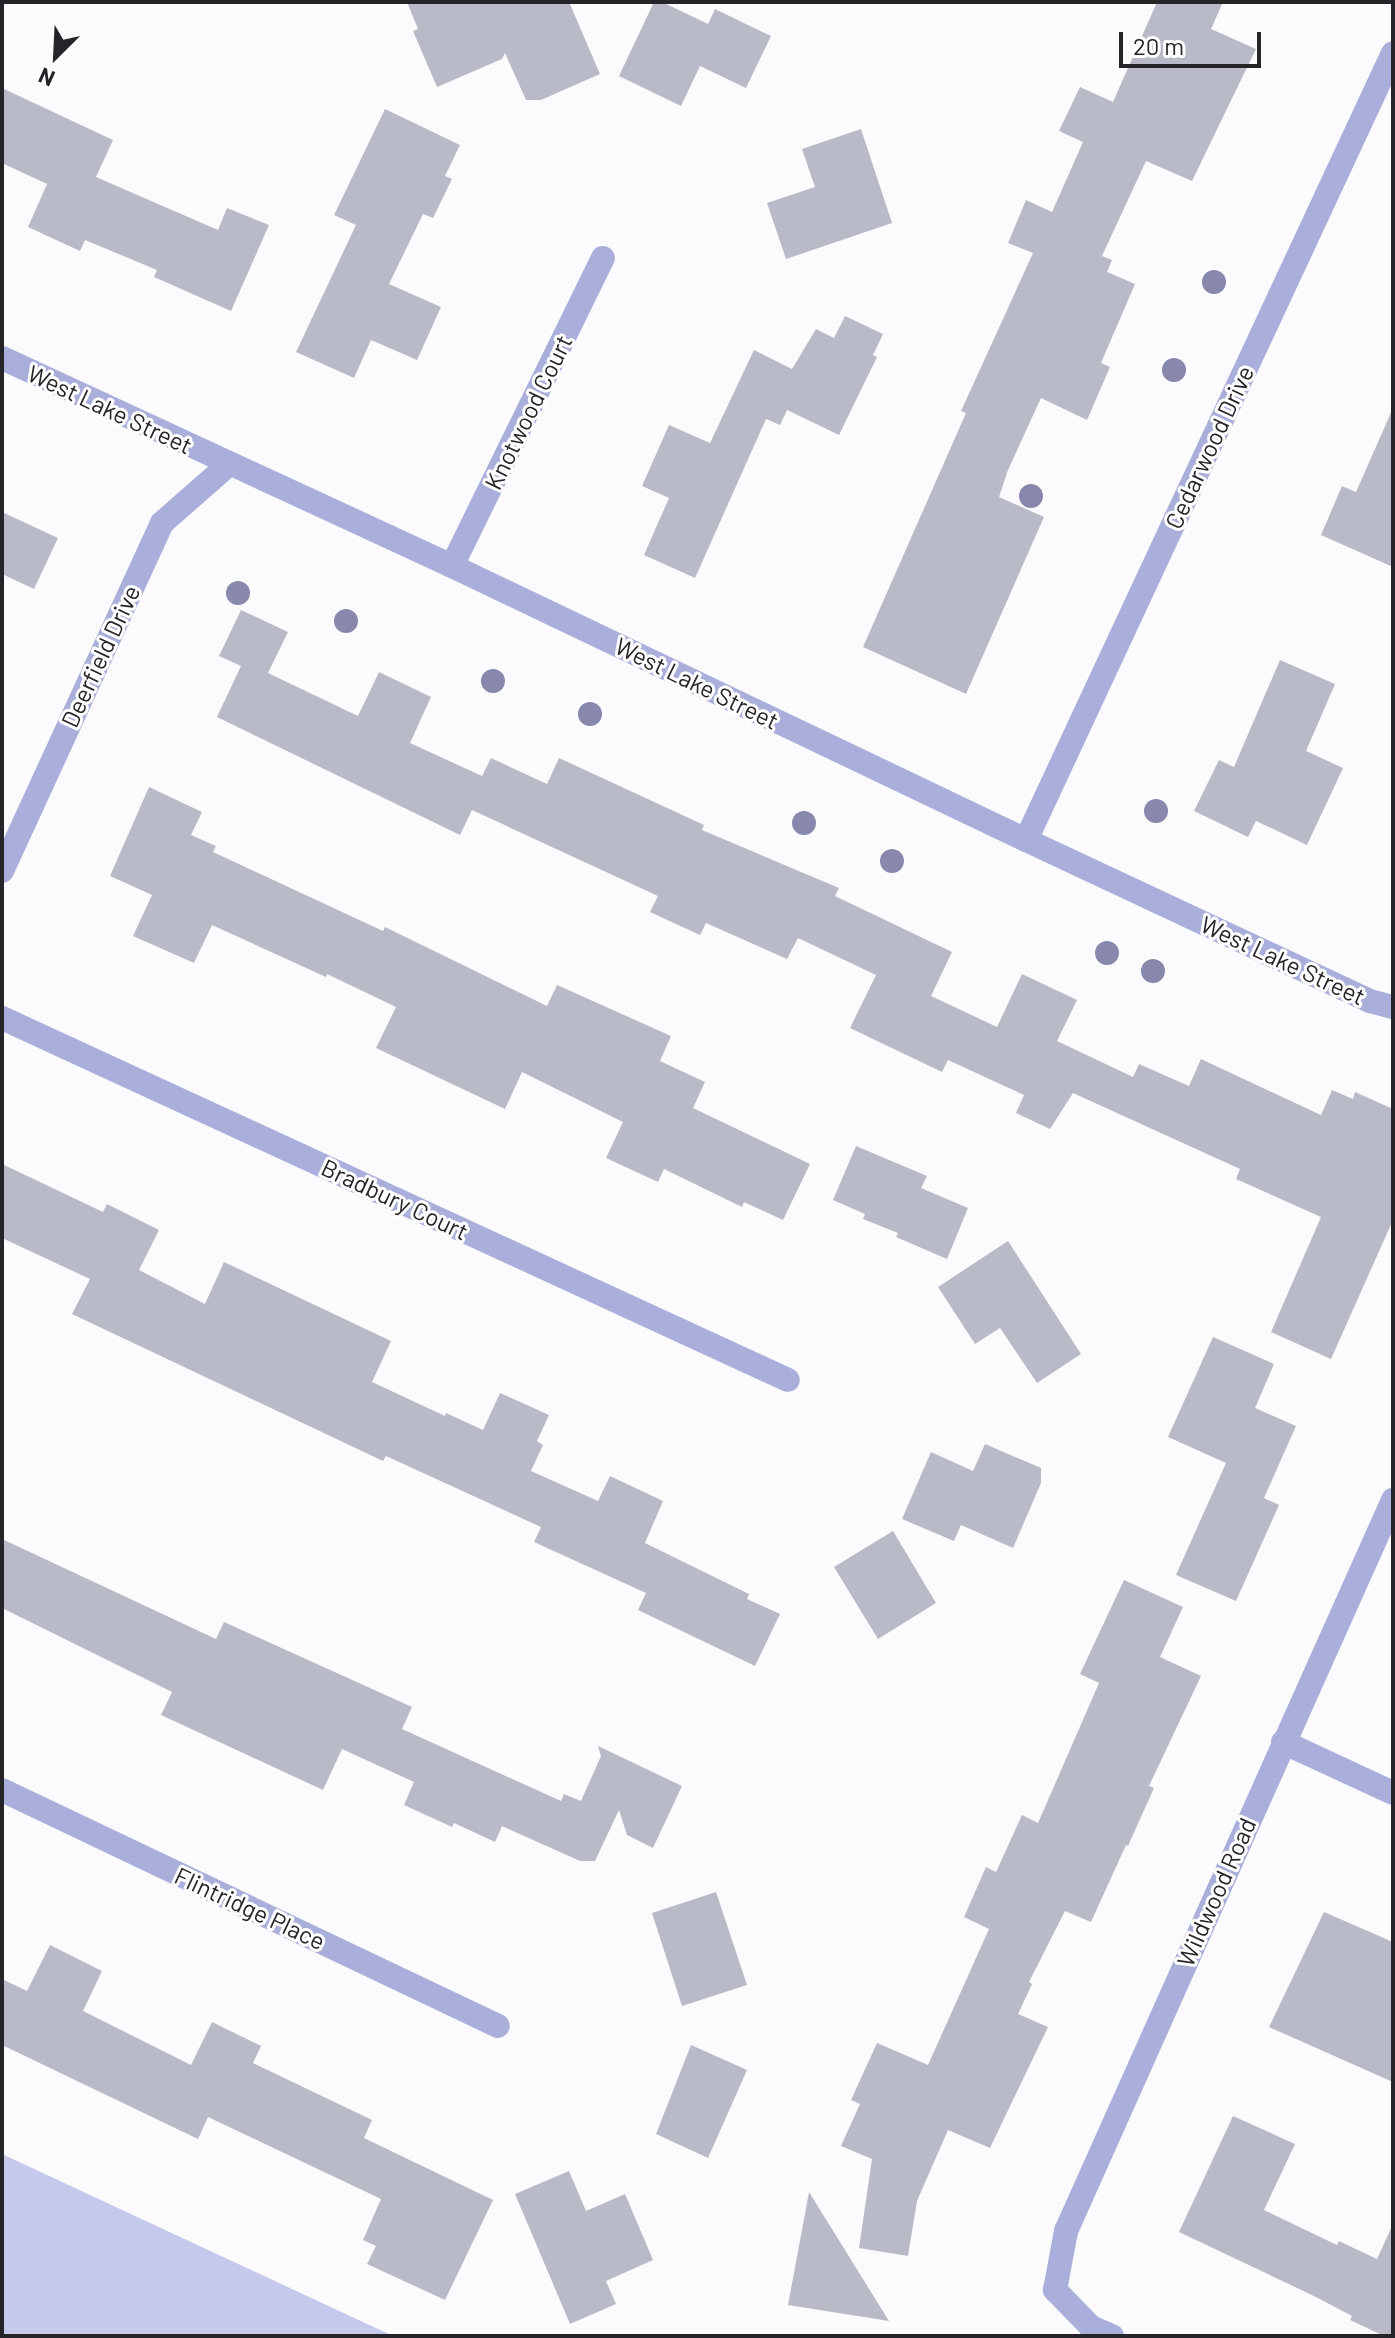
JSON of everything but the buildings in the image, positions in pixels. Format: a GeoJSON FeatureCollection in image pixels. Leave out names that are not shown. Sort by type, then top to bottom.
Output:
{"type":"FeatureCollection","features":[{"type":"Feature","properties":{"kind":"street","name":"Cedarwood Drive"},"geometry":{"type":"LineString","coordinates":[[1026,840],[1393,53]]}},
{"type":"Feature","properties":{"kind":"street","name":"Knotwood Court"},"geometry":{"type":"LineString","coordinates":[[452,566],[603,258]]}},
{"type":"Feature","properties":{"kind":"street","name":"West Lake Street"},"geometry":{"type":"LineString","coordinates":[[2,358],[452,566],[1370,1001],[1393,1007]]}},
{"type":"Feature","properties":{"kind":"street","name":"Deerfield Drive"},"geometry":{"type":"LineString","coordinates":[[2,871],[162,523],[228,465]]}},
{"type":"Feature","properties":{"kind":"street","name":"Bradbury Court"},"geometry":{"type":"LineString","coordinates":[[2,1018],[788,1380]]}},
{"type":"Feature","properties":{"kind":"street","name":"Wildwood Road"},"geometry":{"type":"LineString","coordinates":[[1112,2336],[1091,2327],[1055,2290],[1066,2231],[1393,1500]]}},
{"type":"Feature","properties":{"kind":"street"},"geometry":{"type":"LineString","coordinates":[[1283,1742],[1393,1793]]}},
{"type":"Feature","properties":{"kind":"street","name":"Flintridge Place"},"geometry":{"type":"LineString","coordinates":[[2,1790],[498,2026]]}},
{"type":"Feature","properties":{"kind":"shaded area"},"geometry":{"type":"Polygon","coordinates":[[[2,2154],[393,2336],[2,2336],[2,2154]]]}}]}
